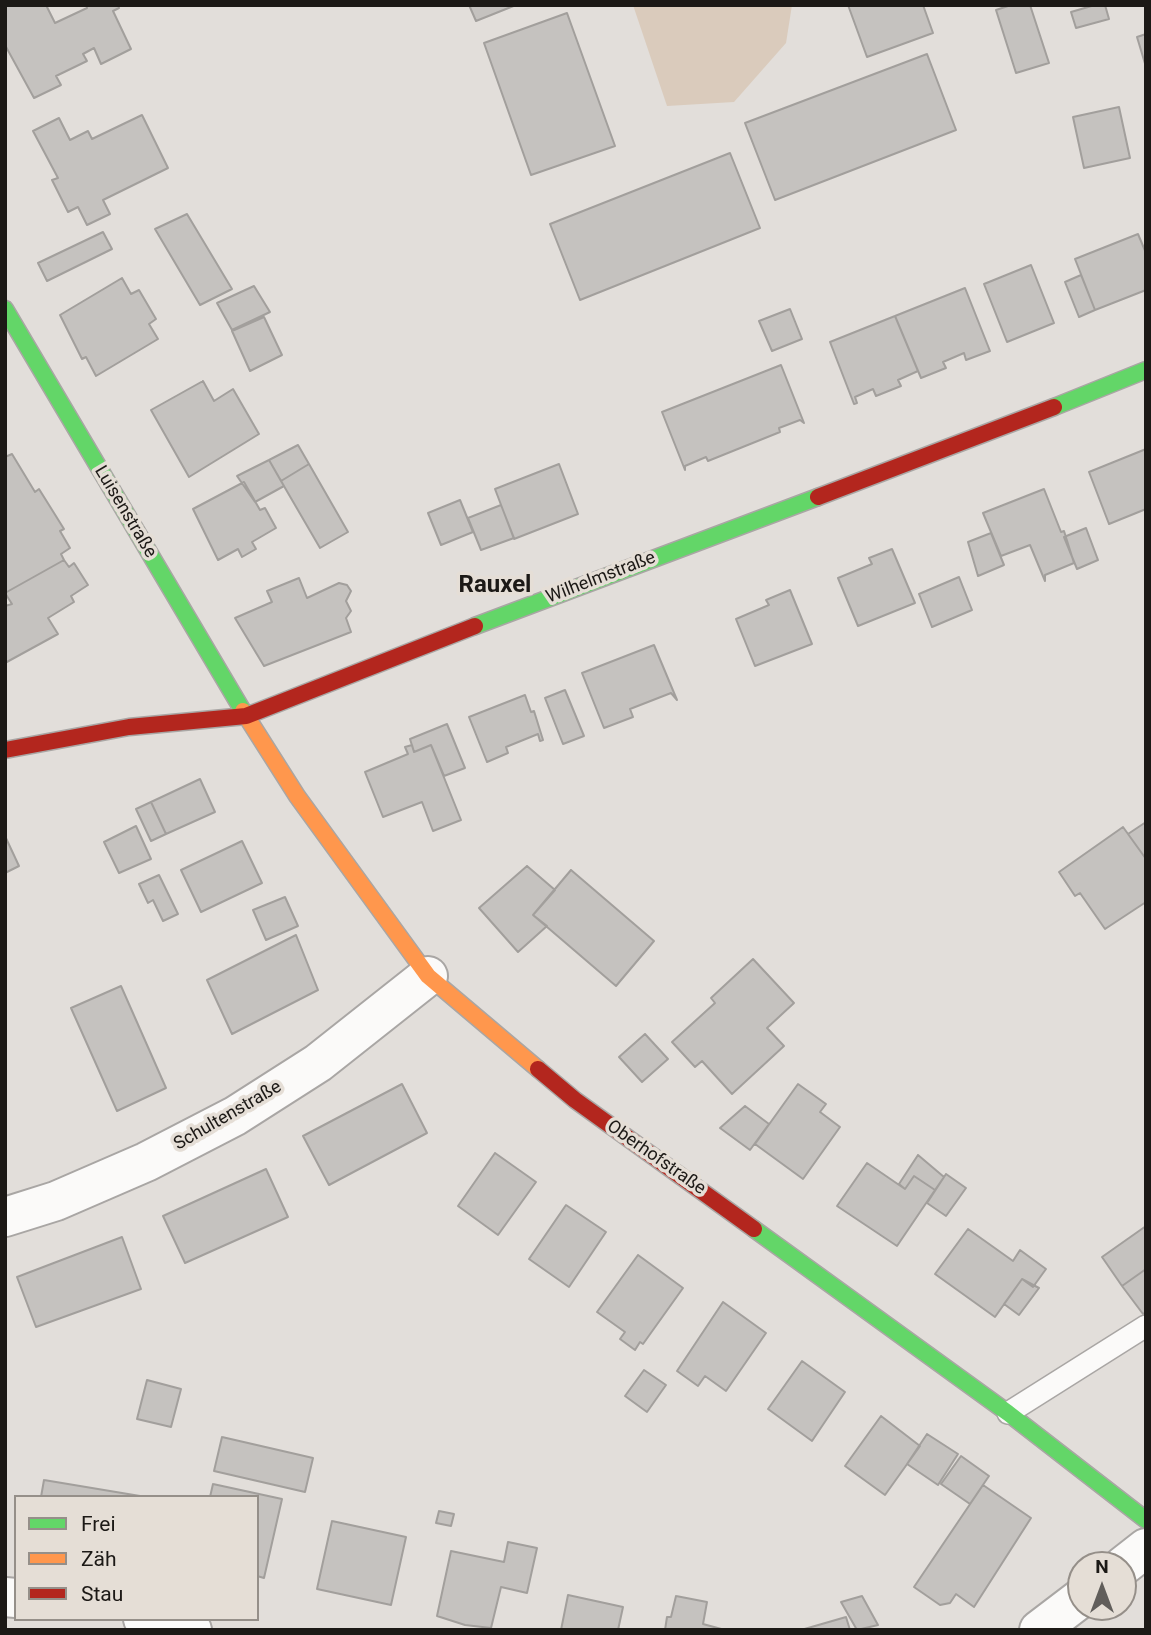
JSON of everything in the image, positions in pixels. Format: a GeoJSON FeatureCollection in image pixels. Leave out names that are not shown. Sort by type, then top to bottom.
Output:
{"type":"FeatureCollection","features":[{"type":"Feature","properties":{"kind":"street","name":"Luisenstraße"},"geometry":{"type":"LineString","coordinates":[[5,309],[246,716]]}},
{"type":"Feature","properties":{"kind":"street","name":"Wilhelmstraße"},"geometry":{"type":"LineString","coordinates":[[5,750],[129,727],[246,716],[632,565],[932,455],[1146,370]]}},
{"type":"Feature","properties":{"kind":"street","name":"Oberhofstraße"},"geometry":{"type":"LineString","coordinates":[[246,716],[297,796],[428,976],[582,1106],[1008,1413],[1146,1520]]}},
{"type":"Feature","properties":{"kind":"street","name":"Schultenstraße"},"geometry":{"type":"LineString","coordinates":[[5,1217],[56,1201],[146,1161],[235,1116],[318,1063],[428,976]]}},
{"type":"Feature","properties":{"kind":"street"},"geometry":{"type":"LineString","coordinates":[[1039,1630],[1067,1609]]}},
{"type":"Feature","properties":{"kind":"street"},"geometry":{"type":"LineString","coordinates":[[152,1621],[192,1630]]}},
{"type":"Feature","properties":{"kind":"lane"},"geometry":{"type":"LineString","coordinates":[[1008,1413],[1146,1326]]}},
{"type":"Feature","properties":{"kind":"shaded area"},"geometry":{"type":"Polygon","coordinates":[[[633,5],[792,5],[786,43],[734,102],[667,106],[633,5]]]}},
{"type":"Feature","properties":{"kind":"building"},"geometry":{"type":"Polygon","coordinates":[[[5,5],[46,5],[55,23],[87,8],[86,5],[118,5],[119,8],[113,11],[131,49],[101,64],[94,48],[83,54],[87,61],[56,76],[61,85],[34,98],[5,45],[5,5]]]}},
{"type":"Feature","properties":{"kind":"building"},"geometry":{"type":"Polygon","coordinates":[[[469,5],[516,5],[476,21],[469,5]]]}},
{"type":"Feature","properties":{"kind":"building"},"geometry":{"type":"Polygon","coordinates":[[[848,5],[923,5],[933,33],[867,57],[848,5]]]}},
{"type":"Feature","properties":{"kind":"building"},"geometry":{"type":"Polygon","coordinates":[[[1011,5],[1030,5],[1049,63],[1016,73],[996,10],[1011,5]]]}},
{"type":"Feature","properties":{"kind":"building"},"geometry":{"type":"Polygon","coordinates":[[[1105,5],[1109,19],[1076,28],[1071,12],[1105,5]]]}},
{"type":"Feature","properties":{"kind":"building"},"geometry":{"type":"Polygon","coordinates":[[[567,13],[615,146],[531,175],[484,43],[567,13]]]}},
{"type":"Feature","properties":{"kind":"building"},"geometry":{"type":"Polygon","coordinates":[[[1146,34],[1146,67],[1137,37],[1146,34]]]}},
{"type":"Feature","properties":{"kind":"building"},"geometry":{"type":"Polygon","coordinates":[[[927,54],[956,130],[775,200],[745,123],[927,54]]]}},
{"type":"Feature","properties":{"kind":"building"},"geometry":{"type":"Polygon","coordinates":[[[1119,107],[1130,158],[1084,168],[1073,117],[1119,107]]]}},
{"type":"Feature","properties":{"kind":"building"},"geometry":{"type":"Polygon","coordinates":[[[142,115],[168,168],[103,200],[110,214],[87,225],[78,207],[68,212],[52,180],[58,178],[33,131],[59,118],[70,140],[88,131],[92,139],[142,115]]]}},
{"type":"Feature","properties":{"kind":"building"},"geometry":{"type":"Polygon","coordinates":[[[730,153],[760,228],[580,300],[550,224],[730,153]]]}},
{"type":"Feature","properties":{"kind":"building"},"geometry":{"type":"Polygon","coordinates":[[[187,214],[232,289],[200,305],[155,229],[187,214]]]}},
{"type":"Feature","properties":{"kind":"building"},"geometry":{"type":"Polygon","coordinates":[[[103,232],[112,249],[47,281],[38,263],[103,232]]]}},
{"type":"Feature","properties":{"kind":"building"},"geometry":{"type":"Polygon","coordinates":[[[1138,234],[1146,253],[1146,290],[1095,310],[1075,259],[1138,234]]]}},
{"type":"Feature","properties":{"kind":"building"},"geometry":{"type":"Polygon","coordinates":[[[1031,265],[1054,323],[1007,342],[984,284],[1031,265]]]}},
{"type":"Feature","properties":{"kind":"building"},"geometry":{"type":"Polygon","coordinates":[[[1081,275],[1095,310],[1079,317],[1065,282],[1081,275]]]}},
{"type":"Feature","properties":{"kind":"building"},"geometry":{"type":"Polygon","coordinates":[[[122,278],[131,294],[139,290],[156,319],[149,324],[158,339],[96,376],[86,357],[82,359],[60,315],[122,278]]]}},
{"type":"Feature","properties":{"kind":"building"},"geometry":{"type":"Polygon","coordinates":[[[254,286],[270,312],[232,330],[217,303],[254,286]]]}},
{"type":"Feature","properties":{"kind":"building"},"geometry":{"type":"Polygon","coordinates":[[[965,288],[990,351],[966,360],[964,353],[943,362],[946,368],[921,378],[895,316],[965,288]]]}},
{"type":"Feature","properties":{"kind":"building"},"geometry":{"type":"Polygon","coordinates":[[[790,309],[802,339],[772,351],[759,321],[790,309]]]}},
{"type":"Feature","properties":{"kind":"building"},"geometry":{"type":"Polygon","coordinates":[[[895,316],[918,371],[898,380],[901,386],[876,396],[873,389],[855,397],[857,403],[854,404],[830,342],[895,316]]]}},
{"type":"Feature","properties":{"kind":"building"},"geometry":{"type":"Polygon","coordinates":[[[264,317],[282,355],[250,371],[232,331],[264,317]]]}},
{"type":"Feature","properties":{"kind":"building"},"geometry":{"type":"Polygon","coordinates":[[[781,365],[804,423],[800,420],[779,428],[780,432],[708,461],[706,457],[685,466],[685,470],[662,412],[781,365]]]}},
{"type":"Feature","properties":{"kind":"building"},"geometry":{"type":"Polygon","coordinates":[[[203,381],[214,401],[233,389],[259,434],[189,477],[151,410],[203,381]]]}},
{"type":"Feature","properties":{"kind":"building"},"geometry":{"type":"Polygon","coordinates":[[[298,445],[309,464],[281,481],[269,460],[298,445]]]}},
{"type":"Feature","properties":{"kind":"building"},"geometry":{"type":"Polygon","coordinates":[[[1146,449],[1146,509],[1109,524],[1089,472],[1146,449]]]}},
{"type":"Feature","properties":{"kind":"building"},"geometry":{"type":"Polygon","coordinates":[[[12,454],[35,492],[39,489],[64,529],[60,531],[70,548],[61,554],[64,560],[5,593],[5,457],[12,454]]]}},
{"type":"Feature","properties":{"kind":"building"},"geometry":{"type":"Polygon","coordinates":[[[269,460],[284,486],[255,502],[237,476],[269,460]]]}},
{"type":"Feature","properties":{"kind":"building"},"geometry":{"type":"Polygon","coordinates":[[[309,464],[348,532],[320,548],[281,481],[309,464]]]}},
{"type":"Feature","properties":{"kind":"building"},"geometry":{"type":"Polygon","coordinates":[[[559,464],[578,514],[514,539],[495,489],[559,464]]]}},
{"type":"Feature","properties":{"kind":"building"},"geometry":{"type":"Polygon","coordinates":[[[244,482],[260,510],[265,508],[276,528],[252,542],[256,549],[242,557],[238,549],[218,560],[193,509],[244,482]]]}},
{"type":"Feature","properties":{"kind":"building"},"geometry":{"type":"Polygon","coordinates":[[[1044,489],[1061,532],[1064,531],[1074,563],[1045,575],[1045,581],[1030,545],[1001,556],[983,513],[1044,489]]]}},
{"type":"Feature","properties":{"kind":"building"},"geometry":{"type":"Polygon","coordinates":[[[460,500],[473,532],[441,545],[428,513],[460,500]]]}},
{"type":"Feature","properties":{"kind":"building"},"geometry":{"type":"Polygon","coordinates":[[[501,505],[514,538],[481,550],[468,518],[501,505]]]}},
{"type":"Feature","properties":{"kind":"building"},"geometry":{"type":"Polygon","coordinates":[[[1086,528],[1098,560],[1077,569],[1064,537],[1086,528]]]}},
{"type":"Feature","properties":{"kind":"building"},"geometry":{"type":"Polygon","coordinates":[[[991,533],[1004,565],[978,576],[968,542],[991,533]]]}},
{"type":"Feature","properties":{"kind":"building"},"geometry":{"type":"Polygon","coordinates":[[[892,549],[915,603],[858,626],[838,578],[872,564],[869,558],[892,549]]]}},
{"type":"Feature","properties":{"kind":"building"},"geometry":{"type":"Polygon","coordinates":[[[64,560],[69,567],[74,563],[88,585],[71,596],[74,602],[48,618],[58,634],[5,663],[5,606],[12,604],[5,593],[64,560]]]}},
{"type":"Feature","properties":{"kind":"building"},"geometry":{"type":"Polygon","coordinates":[[[959,577],[972,610],[932,627],[919,594],[959,577]]]}},
{"type":"Feature","properties":{"kind":"building"},"geometry":{"type":"Polygon","coordinates":[[[299,578],[307,598],[339,583],[347,585],[351,591],[346,601],[351,611],[346,618],[351,632],[264,666],[235,618],[272,602],[267,591],[299,578]]]}},
{"type":"Feature","properties":{"kind":"building"},"geometry":{"type":"Polygon","coordinates":[[[790,590],[812,644],[755,666],[736,619],[769,605],[766,600],[790,590]]]}},
{"type":"Feature","properties":{"kind":"building"},"geometry":{"type":"Polygon","coordinates":[[[654,645],[677,700],[671,693],[630,709],[633,717],[604,728],[582,673],[654,645]]]}},
{"type":"Feature","properties":{"kind":"building"},"geometry":{"type":"Polygon","coordinates":[[[565,690],[584,736],[563,744],[545,698],[565,690]]]}},
{"type":"Feature","properties":{"kind":"building"},"geometry":{"type":"Polygon","coordinates":[[[525,695],[531,712],[534,711],[543,740],[540,741],[538,734],[506,747],[508,753],[487,762],[469,717],[525,695]]]}},
{"type":"Feature","properties":{"kind":"building"},"geometry":{"type":"Polygon","coordinates":[[[447,724],[465,768],[444,776],[431,745],[414,752],[410,739],[447,724]]]}},
{"type":"Feature","properties":{"kind":"building"},"geometry":{"type":"Polygon","coordinates":[[[412,745],[414,752],[431,745],[461,820],[433,831],[422,802],[383,817],[365,772],[408,754],[405,747],[412,745]]]}},
{"type":"Feature","properties":{"kind":"building"},"geometry":{"type":"Polygon","coordinates":[[[200,779],[215,812],[166,834],[151,802],[200,779]]]}},
{"type":"Feature","properties":{"kind":"building"},"geometry":{"type":"Polygon","coordinates":[[[151,802],[166,834],[151,841],[136,809],[151,802]]]}},
{"type":"Feature","properties":{"kind":"building"},"geometry":{"type":"Polygon","coordinates":[[[1146,822],[1146,859],[1128,834],[1146,822]]]}},
{"type":"Feature","properties":{"kind":"building"},"geometry":{"type":"Polygon","coordinates":[[[136,826],[151,859],[119,873],[104,842],[136,826]]]}},
{"type":"Feature","properties":{"kind":"building"},"geometry":{"type":"Polygon","coordinates":[[[1123,827],[1146,859],[1146,902],[1105,929],[1080,893],[1075,896],[1059,872],[1123,827]]]}},
{"type":"Feature","properties":{"kind":"building"},"geometry":{"type":"Polygon","coordinates":[[[5,836],[19,866],[5,873],[5,836]]]}},
{"type":"Feature","properties":{"kind":"building"},"geometry":{"type":"Polygon","coordinates":[[[242,841],[262,883],[201,912],[181,870],[242,841]]]}},
{"type":"Feature","properties":{"kind":"building"},"geometry":{"type":"Polygon","coordinates":[[[527,866],[555,890],[533,915],[547,926],[518,952],[479,908],[527,866]]]}},
{"type":"Feature","properties":{"kind":"building"},"geometry":{"type":"Polygon","coordinates":[[[571,870],[654,941],[616,986],[533,915],[571,870]]]}},
{"type":"Feature","properties":{"kind":"building"},"geometry":{"type":"Polygon","coordinates":[[[159,875],[178,914],[163,921],[153,900],[148,903],[139,884],[159,875]]]}},
{"type":"Feature","properties":{"kind":"building"},"geometry":{"type":"Polygon","coordinates":[[[285,897],[298,926],[266,940],[253,910],[285,897]]]}},
{"type":"Feature","properties":{"kind":"building"},"geometry":{"type":"Polygon","coordinates":[[[296,935],[318,990],[232,1034],[207,980],[296,935]]]}},
{"type":"Feature","properties":{"kind":"building"},"geometry":{"type":"Polygon","coordinates":[[[753,959],[794,1003],[767,1028],[784,1046],[732,1094],[702,1061],[695,1067],[672,1042],[715,1003],[711,998],[753,959]]]}},
{"type":"Feature","properties":{"kind":"building"},"geometry":{"type":"Polygon","coordinates":[[[121,986],[166,1088],[117,1111],[71,1008],[121,986]]]}},
{"type":"Feature","properties":{"kind":"building"},"geometry":{"type":"Polygon","coordinates":[[[645,1034],[668,1059],[642,1082],[619,1057],[645,1034]]]}},
{"type":"Feature","properties":{"kind":"building"},"geometry":{"type":"Polygon","coordinates":[[[402,1084],[427,1133],[329,1185],[303,1136],[402,1084]]]}},
{"type":"Feature","properties":{"kind":"building"},"geometry":{"type":"Polygon","coordinates":[[[798,1084],[826,1104],[820,1112],[840,1127],[803,1179],[755,1144],[798,1084]]]}},
{"type":"Feature","properties":{"kind":"building"},"geometry":{"type":"Polygon","coordinates":[[[745,1106],[769,1124],[750,1150],[720,1128],[745,1106]]]}},
{"type":"Feature","properties":{"kind":"building"},"geometry":{"type":"Polygon","coordinates":[[[495,1153],[536,1182],[498,1235],[458,1206],[495,1153]]]}},
{"type":"Feature","properties":{"kind":"building"},"geometry":{"type":"Polygon","coordinates":[[[918,1155],[944,1177],[935,1190],[914,1176],[905,1189],[899,1184],[918,1155]]]}},
{"type":"Feature","properties":{"kind":"building"},"geometry":{"type":"Polygon","coordinates":[[[867,1163],[905,1189],[914,1176],[935,1190],[897,1246],[837,1206],[867,1163]]]}},
{"type":"Feature","properties":{"kind":"building"},"geometry":{"type":"Polygon","coordinates":[[[266,1169],[288,1217],[185,1263],[163,1216],[266,1169]]]}},
{"type":"Feature","properties":{"kind":"building"},"geometry":{"type":"Polygon","coordinates":[[[946,1174],[966,1188],[946,1216],[927,1203],[946,1174]]]}},
{"type":"Feature","properties":{"kind":"building"},"geometry":{"type":"Polygon","coordinates":[[[566,1205],[606,1232],[569,1287],[529,1259],[566,1205]]]}},
{"type":"Feature","properties":{"kind":"building"},"geometry":{"type":"Polygon","coordinates":[[[1146,1226],[1146,1269],[1122,1286],[1102,1257],[1146,1226]]]}},
{"type":"Feature","properties":{"kind":"building"},"geometry":{"type":"Polygon","coordinates":[[[968,1229],[1013,1261],[1020,1250],[1046,1269],[1033,1287],[1022,1279],[995,1317],[935,1274],[968,1229]]]}},
{"type":"Feature","properties":{"kind":"building"},"geometry":{"type":"Polygon","coordinates":[[[122,1237],[141,1289],[36,1327],[17,1277],[122,1237]]]}},
{"type":"Feature","properties":{"kind":"building"},"geometry":{"type":"Polygon","coordinates":[[[638,1255],[683,1288],[643,1344],[640,1342],[635,1350],[620,1339],[625,1332],[597,1312],[638,1255]]]}},
{"type":"Feature","properties":{"kind":"building"},"geometry":{"type":"Polygon","coordinates":[[[1146,1269],[1146,1312],[1143,1314],[1122,1286],[1146,1269]]]}},
{"type":"Feature","properties":{"kind":"building"},"geometry":{"type":"Polygon","coordinates":[[[1022,1279],[1039,1288],[1019,1315],[1004,1304],[1022,1279]]]}},
{"type":"Feature","properties":{"kind":"building"},"geometry":{"type":"Polygon","coordinates":[[[723,1302],[766,1333],[726,1391],[705,1376],[698,1386],[677,1371],[723,1302]]]}},
{"type":"Feature","properties":{"kind":"building"},"geometry":{"type":"Polygon","coordinates":[[[802,1361],[845,1392],[812,1441],[768,1409],[802,1361]]]}},
{"type":"Feature","properties":{"kind":"building"},"geometry":{"type":"Polygon","coordinates":[[[644,1370],[666,1385],[647,1412],[625,1396],[644,1370]]]}},
{"type":"Feature","properties":{"kind":"building"},"geometry":{"type":"Polygon","coordinates":[[[147,1380],[181,1389],[171,1427],[137,1419],[147,1380]]]}},
{"type":"Feature","properties":{"kind":"building"},"geometry":{"type":"Polygon","coordinates":[[[881,1416],[920,1446],[885,1495],[845,1466],[881,1416]]]}},
{"type":"Feature","properties":{"kind":"building"},"geometry":{"type":"Polygon","coordinates":[[[927,1434],[958,1454],[938,1485],[907,1464],[927,1434]]]}},
{"type":"Feature","properties":{"kind":"building"},"geometry":{"type":"Polygon","coordinates":[[[222,1437],[313,1458],[305,1492],[214,1471],[222,1437]]]}},
{"type":"Feature","properties":{"kind":"building"},"geometry":{"type":"Polygon","coordinates":[[[961,1456],[989,1476],[970,1504],[941,1484],[961,1456]]]}},
{"type":"Feature","properties":{"kind":"building"},"geometry":{"type":"Polygon","coordinates":[[[44,1480],[134,1495],[41,1495],[44,1480]]]}},
{"type":"Feature","properties":{"kind":"building"},"geometry":{"type":"Polygon","coordinates":[[[213,1484],[282,1499],[264,1578],[259,1577],[259,1495],[210,1495],[213,1484]]]}},
{"type":"Feature","properties":{"kind":"building"},"geometry":{"type":"Polygon","coordinates":[[[983,1485],[1031,1518],[974,1607],[956,1594],[950,1603],[940,1605],[914,1587],[983,1485]]]}},
{"type":"Feature","properties":{"kind":"building"},"geometry":{"type":"Polygon","coordinates":[[[439,1511],[454,1514],[451,1526],[436,1523],[439,1511]]]}},
{"type":"Feature","properties":{"kind":"building"},"geometry":{"type":"Polygon","coordinates":[[[332,1521],[406,1537],[391,1605],[317,1589],[332,1521]]]}},
{"type":"Feature","properties":{"kind":"building"},"geometry":{"type":"Polygon","coordinates":[[[508,1542],[537,1548],[527,1593],[501,1587],[491,1628],[465,1625],[437,1616],[451,1551],[504,1562],[508,1542]]]}},
{"type":"Feature","properties":{"kind":"building"},"geometry":{"type":"Polygon","coordinates":[[[568,1595],[623,1607],[618,1630],[561,1630],[568,1595]]]}},
{"type":"Feature","properties":{"kind":"building"},"geometry":{"type":"Polygon","coordinates":[[[676,1596],[707,1602],[703,1624],[725,1630],[665,1630],[676,1596]]]}},
{"type":"Feature","properties":{"kind":"building"},"geometry":{"type":"Polygon","coordinates":[[[862,1596],[878,1625],[857,1630],[841,1602],[862,1596]]]}},
{"type":"Feature","properties":{"kind":"building"},"geometry":{"type":"Polygon","coordinates":[[[846,1617],[850,1630],[801,1630],[846,1617]]]}},
{"type":"Feature","properties":{"kind":"traffic: fast"},"geometry":{"type":"LineString","coordinates":[[5,309],[243,711]]}},
{"type":"Feature","properties":{"kind":"traffic: fast"},"geometry":{"type":"LineString","coordinates":[[1054,407],[1146,370]]}},
{"type":"Feature","properties":{"kind":"traffic: fast"},"geometry":{"type":"LineString","coordinates":[[475,626],[818,497]]}},
{"type":"Feature","properties":{"kind":"traffic: fast"},"geometry":{"type":"LineString","coordinates":[[754,1229],[1008,1413],[1146,1520]]}},
{"type":"Feature","properties":{"kind":"traffic: slow"},"geometry":{"type":"LineString","coordinates":[[243,711],[297,796],[428,976],[538,1069]]}},
{"type":"Feature","properties":{"kind":"traffic: jam"},"geometry":{"type":"LineString","coordinates":[[818,497],[1054,407]]}},
{"type":"Feature","properties":{"kind":"traffic: jam"},"geometry":{"type":"LineString","coordinates":[[5,750],[129,727],[246,716],[475,626]]}},
{"type":"Feature","properties":{"kind":"traffic: jam"},"geometry":{"type":"LineString","coordinates":[[538,1069],[575,1100],[754,1229]]}},
{"type":"Feature","properties":{"kind":"district","name":"Rauxel"},"geometry":{"type":"Point","coordinates":[495,586]}}]}
